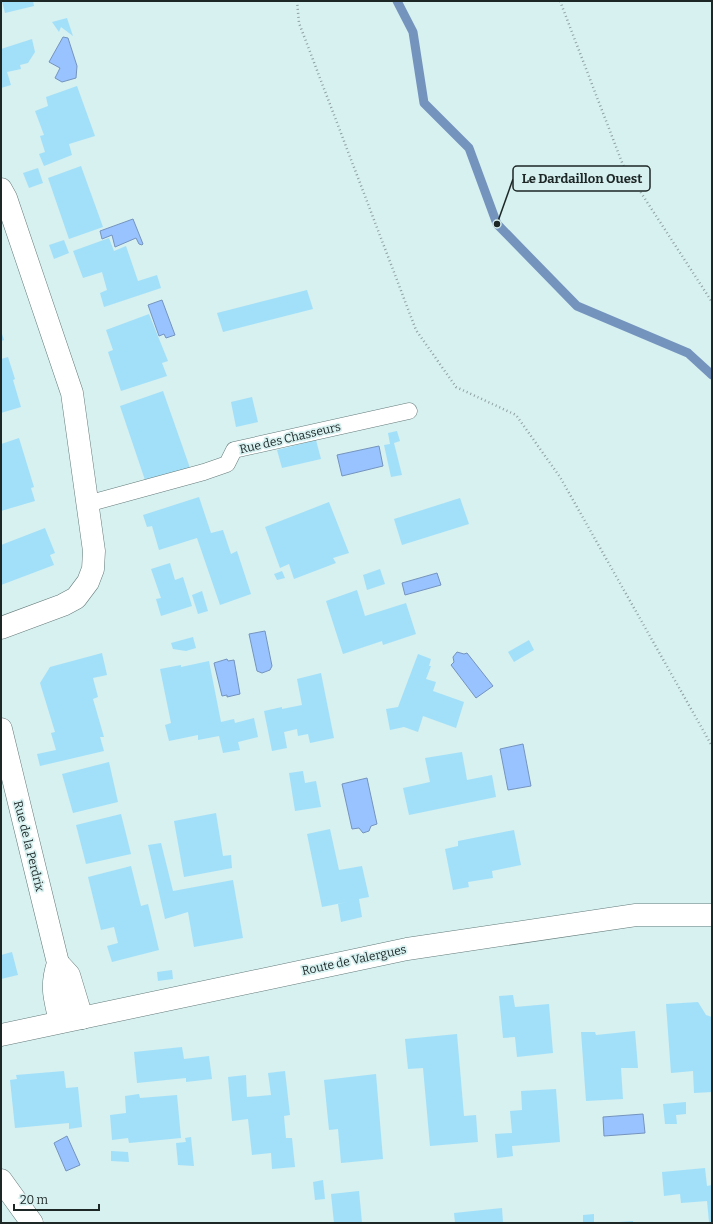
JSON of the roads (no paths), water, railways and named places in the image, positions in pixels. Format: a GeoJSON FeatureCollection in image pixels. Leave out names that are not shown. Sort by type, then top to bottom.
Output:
{"type":"FeatureCollection","features":[{"type":"Feature","properties":{"kind":"street"},"geometry":{"type":"LineString","coordinates":[[1,189],[6,198],[72,393],[94,551],[93,569],[88,582],[76,598],[63,605],[1,628]]}},
{"type":"Feature","properties":{"kind":"street","name":"Rue de la Perdrix"},"geometry":{"type":"LineString","coordinates":[[1,729],[58,963],[70,975],[82,1018]]}},
{"type":"Feature","properties":{"kind":"street","name":"Route de Valergues"},"geometry":{"type":"LineString","coordinates":[[1,1035],[407,949],[636,915],[712,915]]}},
{"type":"Feature","properties":{"kind":"street","name":"Rue de la Perdrix"},"geometry":{"type":"LineString","coordinates":[[58,963],[53,977],[53,988],[60,1022]]}},
{"type":"Feature","properties":{"kind":"street"},"geometry":{"type":"LineString","coordinates":[[1,1180],[32,1223]]}},
{"type":"Feature","properties":{"kind":"lane","name":"Rue des Chasseurs"},"geometry":{"type":"LineString","coordinates":[[87,504],[204,472],[227,464],[234,450],[408,411]]}},
{"type":"Feature","properties":{"kind":"water"},"geometry":{"type":"Polygon","coordinates":[[[63,37],[68,38],[77,66],[76,78],[62,82],[55,78],[60,68],[49,62],[63,37]]]}},
{"type":"Feature","properties":{"kind":"water"},"geometry":{"type":"Polygon","coordinates":[[[133,219],[143,244],[142,245],[139,244],[136,238],[115,247],[112,235],[102,239],[100,231],[133,219]]]}},
{"type":"Feature","properties":{"kind":"water"},"geometry":{"type":"Polygon","coordinates":[[[162,300],[175,335],[166,338],[164,334],[159,336],[148,305],[162,300]]]}},
{"type":"Feature","properties":{"kind":"water"},"geometry":{"type":"Polygon","coordinates":[[[379,446],[383,466],[342,476],[337,455],[379,446]]]}},
{"type":"Feature","properties":{"kind":"water"},"geometry":{"type":"Polygon","coordinates":[[[437,573],[441,585],[405,595],[402,583],[437,573]]]}},
{"type":"Feature","properties":{"kind":"water"},"geometry":{"type":"Polygon","coordinates":[[[265,631],[272,666],[270,670],[262,673],[257,671],[249,634],[265,631]]]}},
{"type":"Feature","properties":{"kind":"water"},"geometry":{"type":"Polygon","coordinates":[[[457,652],[464,654],[467,653],[493,686],[476,698],[451,665],[454,662],[453,657],[457,652]]]}},
{"type":"Feature","properties":{"kind":"water"},"geometry":{"type":"Polygon","coordinates":[[[227,659],[228,661],[234,660],[240,694],[227,697],[227,695],[222,696],[214,663],[227,659]]]}},
{"type":"Feature","properties":{"kind":"water"},"geometry":{"type":"Polygon","coordinates":[[[523,744],[531,786],[508,790],[500,749],[523,744]]]}},
{"type":"Feature","properties":{"kind":"water"},"geometry":{"type":"Polygon","coordinates":[[[367,778],[377,824],[371,826],[369,831],[363,833],[359,828],[352,829],[342,784],[367,778]]]}},
{"type":"Feature","properties":{"kind":"water"},"geometry":{"type":"Polygon","coordinates":[[[643,1114],[645,1133],[604,1136],[603,1117],[643,1114]]]}},
{"type":"Feature","properties":{"kind":"water"},"geometry":{"type":"Polygon","coordinates":[[[67,1136],[80,1165],[66,1171],[54,1143],[67,1136]]]}},
{"type":"Feature","properties":{"kind":"waterway"},"geometry":{"type":"LineString","coordinates":[[397,1],[413,32],[424,103],[469,148],[497,224],[577,306],[688,353],[712,375]]}},
{"type":"Feature","properties":{"kind":"place","name":"Le Dardaillon Ouest"},"geometry":{"type":"Point","coordinates":[497,224]}}]}
